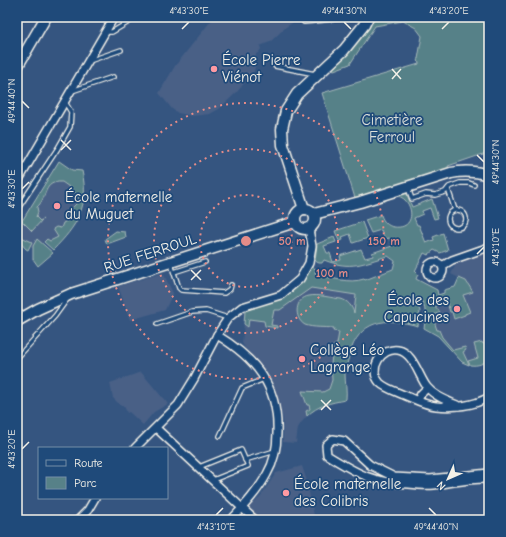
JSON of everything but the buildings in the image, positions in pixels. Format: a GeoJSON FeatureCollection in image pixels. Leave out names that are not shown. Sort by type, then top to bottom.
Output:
{"type":"FeatureCollection","features":[{"type":"Feature","properties":{"kind":"street"},"geometry":{"type":"LineString","coordinates":[[17,67],[46,17]]}},
{"type":"Feature","properties":{"kind":"street"},"geometry":{"type":"LineString","coordinates":[[17,183],[86,62],[114,17]]}},
{"type":"Feature","properties":{"kind":"street"},"geometry":{"type":"LineString","coordinates":[[304,209],[283,144],[282,129],[286,112],[293,99],[344,50],[364,25],[368,17]]}},
{"type":"Feature","properties":{"kind":"street"},"geometry":{"type":"LineString","coordinates":[[314,214],[360,202],[450,173],[463,171],[489,175]]}},
{"type":"Feature","properties":{"kind":"street"},"geometry":{"type":"LineString","coordinates":[[304,209],[311,211],[314,214],[314,224],[309,229],[302,229],[296,225],[296,215],[298,212],[304,209]]}},
{"type":"Feature","properties":{"kind":"street","name":"RUE FERROUL"},"geometry":{"type":"LineString","coordinates":[[17,321],[38,309],[71,294],[173,267],[295,222]]}},
{"type":"Feature","properties":{"kind":"street"},"geometry":{"type":"LineString","coordinates":[[136,447],[178,405],[194,379],[216,335],[228,318],[242,307],[281,295],[300,279],[309,263],[312,246],[309,229]]}},
{"type":"Feature","properties":{"kind":"street"},"geometry":{"type":"LineString","coordinates":[[442,266],[452,260],[489,247]]}},
{"type":"Feature","properties":{"kind":"street"},"geometry":{"type":"LineString","coordinates":[[216,335],[242,352],[257,367],[273,395],[276,409],[277,427],[275,451],[267,474],[242,508],[231,520]]}},
{"type":"Feature","properties":{"kind":"street"},"geometry":{"type":"LineString","coordinates":[[459,406],[440,397],[427,388],[408,354],[399,350],[390,350],[381,355],[376,364],[375,372],[379,382],[396,392],[434,406],[459,406],[474,404],[489,397]]}},
{"type":"Feature","properties":{"kind":"street"},"geometry":{"type":"LineString","coordinates":[[418,400],[427,388]]}},
{"type":"Feature","properties":{"kind":"street"},"geometry":{"type":"LineString","coordinates":[[156,428],[255,520]]}},
{"type":"Feature","properties":{"kind":"street"},"geometry":{"type":"LineString","coordinates":[[489,473],[430,479],[393,480],[380,481],[350,470],[327,455],[326,445],[332,439],[344,441],[370,465],[393,480],[432,486],[467,480],[489,479]]}},
{"type":"Feature","properties":{"kind":"street"},"geometry":{"type":"LineString","coordinates":[[380,481],[381,471]]}},
{"type":"Feature","properties":{"kind":"street"},"geometry":{"type":"LineString","coordinates":[[78,520],[88,510],[94,499]]}},
{"type":"Feature","properties":{"kind":"lane"},"geometry":{"type":"LineString","coordinates":[[105,32],[112,32],[137,17]]}},
{"type":"Feature","properties":{"kind":"lane"},"geometry":{"type":"LineString","coordinates":[[304,22],[354,17]]}},
{"type":"Feature","properties":{"kind":"lane"},"geometry":{"type":"LineString","coordinates":[[86,62],[121,50]]}},
{"type":"Feature","properties":{"kind":"lane"},"geometry":{"type":"LineString","coordinates":[[275,66],[318,74]]}},
{"type":"Feature","properties":{"kind":"lane"},"geometry":{"type":"LineString","coordinates":[[70,92],[113,77]]}},
{"type":"Feature","properties":{"kind":"lane"},"geometry":{"type":"LineString","coordinates":[[17,210],[57,150],[70,127],[71,112],[64,101]]}},
{"type":"Feature","properties":{"kind":"lane"},"geometry":{"type":"LineString","coordinates":[[408,187],[412,199],[426,194],[435,195],[445,192],[449,186],[460,183],[469,183],[474,185]]}},
{"type":"Feature","properties":{"kind":"lane"},"geometry":{"type":"LineString","coordinates":[[448,189],[455,210]]}},
{"type":"Feature","properties":{"kind":"lane"},"geometry":{"type":"LineString","coordinates":[[455,210],[461,210],[466,217],[466,222],[459,228],[453,226],[449,222],[449,216],[452,211],[455,210]]}},
{"type":"Feature","properties":{"kind":"lane"},"geometry":{"type":"LineString","coordinates":[[205,262],[173,267],[179,288],[181,290],[220,294],[227,292],[232,285]]}},
{"type":"Feature","properties":{"kind":"lane"},"geometry":{"type":"LineString","coordinates":[[17,358],[55,316],[71,294]]}},
{"type":"Feature","properties":{"kind":"lane"},"geometry":{"type":"LineString","coordinates":[[157,324],[192,312],[206,311],[228,318]]}},
{"type":"Feature","properties":{"kind":"lane"},"geometry":{"type":"LineString","coordinates":[[220,436],[242,388],[265,379]]}},
{"type":"Feature","properties":{"kind":"lane"},"geometry":{"type":"LineString","coordinates":[[198,467],[241,450],[248,466],[212,480]]}},
{"type":"Feature","properties":{"kind":"lane"},"geometry":{"type":"LineString","coordinates":[[245,460],[275,451]]}},
{"type":"Feature","properties":{"kind":"shaded area","name":"École Pierre Viénot"},"geometry":{"type":"Polygon","coordinates":[[[214,17],[301,17],[286,27],[270,42],[260,46],[261,49],[256,54],[254,71],[237,92],[219,109],[210,114],[192,116],[178,113],[172,109],[159,93],[175,66],[214,17]]]}},
{"type":"Feature","properties":{"kind":"shaded area","name":"École maternelle du Muguet"},"geometry":{"type":"Polygon","coordinates":[[[59,161],[72,170],[82,171],[84,179],[82,209],[75,225],[53,250],[44,242],[35,250],[17,235],[17,228],[59,161]]]}},
{"type":"Feature","properties":{"kind":"shaded area","name":"École des Capucines"},"geometry":{"type":"Polygon","coordinates":[[[489,252],[489,358],[486,362],[478,365],[467,365],[462,362],[438,336],[424,328],[426,317],[425,310],[419,297],[437,290],[438,295],[444,293],[444,290],[455,287],[459,278],[451,274],[456,264],[489,252]]]}},
{"type":"Feature","properties":{"kind":"shaded area"},"geometry":{"type":"Polygon","coordinates":[[[163,273],[173,293],[165,310],[130,320],[118,286],[163,273]]]}},
{"type":"Feature","properties":{"kind":"shaded area","name":"Collège Léo Lagrange"},"geometry":{"type":"Polygon","coordinates":[[[309,274],[416,302],[420,311],[420,321],[418,326],[399,322],[383,321],[370,325],[363,330],[354,342],[347,362],[345,374],[346,399],[317,407],[298,428],[296,443],[283,442],[283,419],[275,389],[261,365],[242,343],[245,311],[283,298],[297,288],[309,274]]]}},
{"type":"Feature","properties":{"kind":"shaded area"},"geometry":{"type":"Polygon","coordinates":[[[141,372],[168,404],[154,412],[143,425],[129,412],[127,413],[124,406],[121,406],[113,398],[110,383],[141,372]]]}},
{"type":"Feature","properties":{"kind":"shaded area","name":"École maternelle des Colibris"},"geometry":{"type":"Polygon","coordinates":[[[302,466],[315,520],[261,520],[249,509],[250,503],[252,501],[254,503],[260,497],[276,473],[302,466]]]}},
{"type":"Feature","properties":{"kind":"green space","name":"Cimetière Ferroul"},"geometry":{"type":"Polygon","coordinates":[[[372,17],[489,17],[489,152],[448,166],[449,169],[355,198],[322,93],[419,64],[418,59],[422,36],[416,28],[403,21],[375,26],[350,64],[334,70],[331,68],[372,17]]]}},
{"type":"Feature","properties":{"kind":"green space"},"geometry":{"type":"Polygon","coordinates":[[[59,161],[72,170],[82,171],[84,195],[80,215],[75,224],[53,250],[44,242],[47,239],[50,241],[58,237],[53,229],[56,227],[61,228],[63,223],[68,220],[68,212],[80,200],[72,189],[62,182],[51,184],[37,207],[38,212],[36,217],[40,221],[43,219],[32,231],[22,221],[59,161]]]}},
{"type":"Feature","properties":{"kind":"green space"},"geometry":{"type":"Polygon","coordinates":[[[406,192],[412,207],[432,199],[438,218],[434,219],[430,208],[422,211],[423,214],[414,218],[417,225],[419,225],[426,243],[434,240],[433,237],[443,233],[448,250],[440,253],[434,250],[428,255],[424,253],[415,271],[418,274],[416,279],[437,290],[438,295],[444,293],[444,290],[455,287],[459,278],[466,281],[473,292],[463,295],[470,312],[465,315],[454,319],[445,296],[436,301],[436,309],[438,309],[440,313],[432,315],[437,330],[439,330],[442,337],[453,350],[465,347],[466,350],[463,352],[469,365],[462,362],[438,336],[424,328],[425,312],[422,301],[419,297],[415,299],[420,311],[418,326],[406,323],[385,322],[375,324],[367,328],[360,334],[349,356],[345,372],[346,399],[329,403],[311,412],[307,416],[306,411],[310,409],[302,391],[323,392],[329,389],[332,380],[331,364],[333,346],[337,344],[339,332],[333,331],[334,328],[305,325],[301,322],[297,313],[298,304],[301,300],[309,296],[325,296],[348,302],[354,313],[356,295],[311,288],[280,310],[274,310],[271,325],[277,326],[277,328],[265,326],[264,321],[249,319],[248,327],[244,324],[245,311],[275,300],[291,292],[299,286],[312,267],[316,269],[316,274],[340,280],[352,281],[365,280],[393,269],[395,261],[388,256],[357,265],[342,265],[324,260],[322,263],[319,263],[315,261],[317,244],[334,237],[336,242],[324,246],[327,253],[330,253],[333,262],[341,260],[340,256],[361,249],[365,258],[373,256],[372,253],[392,246],[389,238],[385,239],[381,230],[371,233],[365,220],[381,215],[389,226],[403,226],[409,222],[411,215],[410,207],[406,201],[400,197],[393,197],[384,202],[384,199],[406,192]]]}},
{"type":"Feature","properties":{"kind":"green space"},"geometry":{"type":"Polygon","coordinates":[[[362,222],[368,238],[353,243],[350,234],[342,237],[343,240],[339,241],[335,231],[362,222]]]}},
{"type":"Feature","properties":{"kind":"green space"},"geometry":{"type":"Polygon","coordinates":[[[116,231],[125,232],[126,237],[107,244],[105,239],[116,231]]]}},
{"type":"Feature","properties":{"kind":"green space"},"geometry":{"type":"Polygon","coordinates":[[[17,235],[32,242],[28,250],[17,239],[17,235]]]}},
{"type":"Feature","properties":{"kind":"green space"},"geometry":{"type":"Polygon","coordinates":[[[37,239],[53,253],[38,266],[33,259],[33,246],[37,239]]]}},
{"type":"Feature","properties":{"kind":"green space"},"geometry":{"type":"Polygon","coordinates":[[[482,342],[483,344],[489,342],[489,358],[481,364],[470,365],[468,361],[478,358],[474,344],[482,342]]]}},
{"type":"Feature","properties":{"kind":"place","name":"École Pierre Viénot"},"geometry":{"type":"Point","coordinates":[214,69]}},
{"type":"Feature","properties":{"kind":"place","name":"École maternelle du Muguet"},"geometry":{"type":"Point","coordinates":[57,206]}},
{"type":"Feature","properties":{"kind":"place","name":"École des Capucines"},"geometry":{"type":"Point","coordinates":[457,309]}},
{"type":"Feature","properties":{"kind":"place","name":"Collège Léo Lagrange"},"geometry":{"type":"Point","coordinates":[302,359]}},
{"type":"Feature","properties":{"kind":"place","name":"École maternelle des Colibris"},"geometry":{"type":"Point","coordinates":[286,493]}}]}
